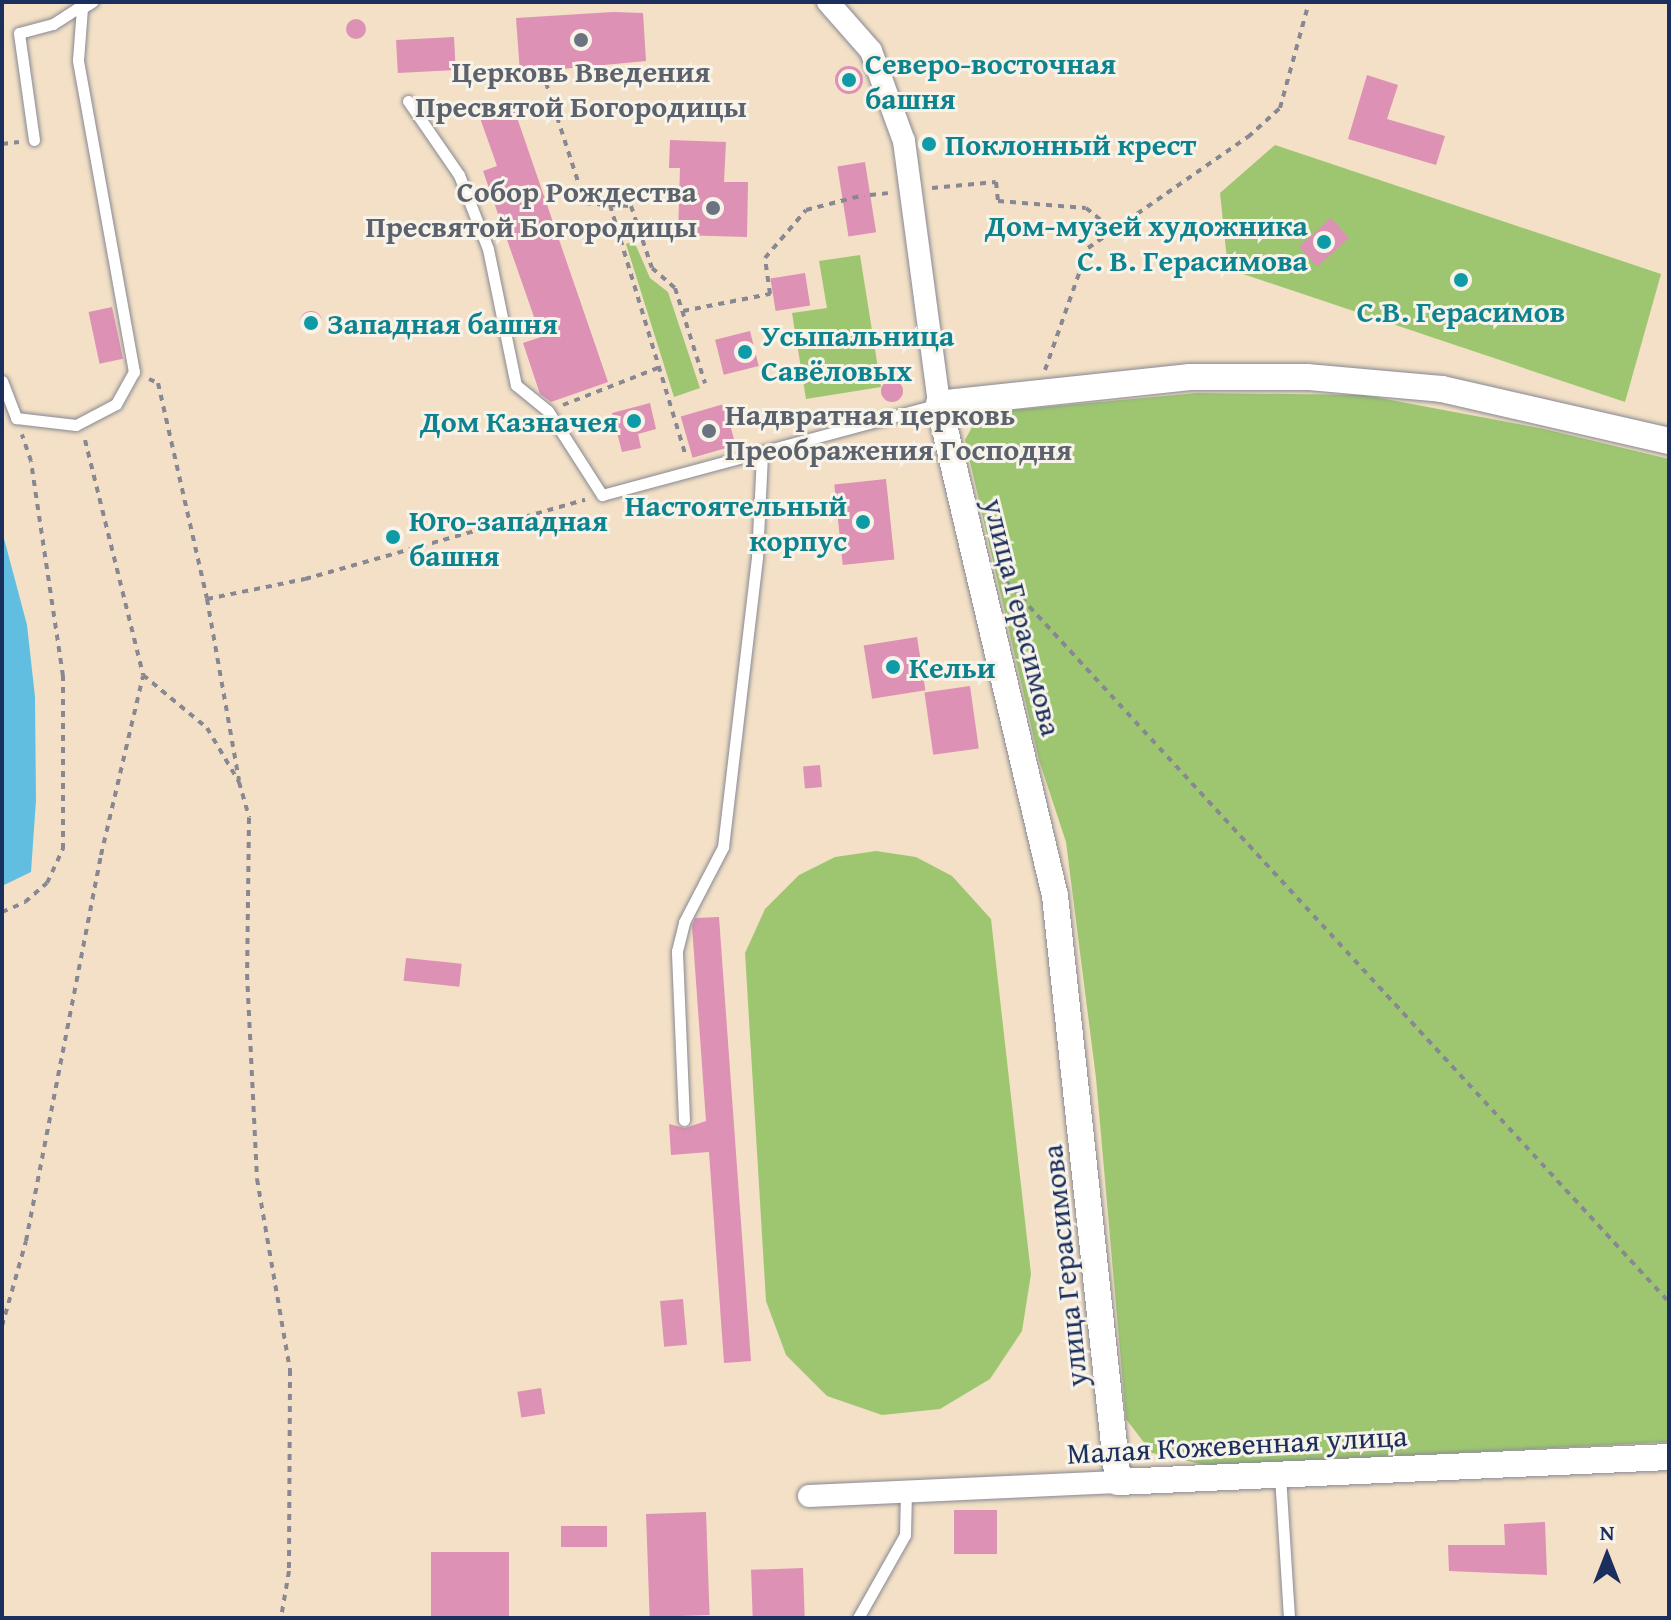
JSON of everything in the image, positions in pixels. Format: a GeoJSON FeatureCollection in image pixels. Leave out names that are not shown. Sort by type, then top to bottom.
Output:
{"type":"FeatureCollection","features":[{"type":"Feature","properties":{"kind":"street"},"geometry":{"type":"LineString","coordinates":[[828,2],[871,51],[904,141],[939,404],[1044,391],[1230,375],[1359,380],[1442,389],[1669,441]]}},
{"type":"Feature","properties":{"kind":"street","name":"улица Герасимова"},"geometry":{"type":"LineString","coordinates":[[939,404],[1040,818],[1059,921],[1118,1482]]}},
{"type":"Feature","properties":{"kind":"street","name":"Малая Кожевенная улица"},"geometry":{"type":"LineString","coordinates":[[809,1496],[1669,1457]]}},
{"type":"Feature","properties":{"kind":"lane"},"geometry":{"type":"LineString","coordinates":[[34,140],[19,33],[53,24],[85,4]]}},
{"type":"Feature","properties":{"kind":"lane"},"geometry":{"type":"LineString","coordinates":[[2,381],[16,418],[76,425],[116,404],[134,372],[78,60],[85,4]]}},
{"type":"Feature","properties":{"kind":"lane"},"geometry":{"type":"LineString","coordinates":[[408,101],[459,175],[488,249],[516,385],[548,411],[602,495],[692,474],[939,404]]}},
{"type":"Feature","properties":{"kind":"lane"},"geometry":{"type":"LineString","coordinates":[[684,1120],[677,951],[684,922],[723,847],[757,557],[762,455]]}},
{"type":"Feature","properties":{"kind":"lane"},"geometry":{"type":"LineString","coordinates":[[1280,1475],[1289,1618]]}},
{"type":"Feature","properties":{"kind":"lane"},"geometry":{"type":"LineString","coordinates":[[858,1618],[905,1535],[906,1491]]}},
{"type":"Feature","properties":{"kind":"path"},"geometry":{"type":"LineString","coordinates":[[1044,391],[1045,364],[1088,248],[1248,137],[1280,108],[1309,2]]}},
{"type":"Feature","properties":{"kind":"path"},"geometry":{"type":"LineString","coordinates":[[546,83],[585,203],[631,206],[652,268],[675,288],[705,383]]}},
{"type":"Feature","properties":{"kind":"path"},"geometry":{"type":"LineString","coordinates":[[951,186],[996,182],[998,201],[1086,208],[1113,230]]}},
{"type":"Feature","properties":{"kind":"path"},"geometry":{"type":"LineString","coordinates":[[683,311],[770,294],[765,258],[806,210],[864,195]]}},
{"type":"Feature","properties":{"kind":"path"},"geometry":{"type":"LineString","coordinates":[[610,205],[692,474]]}},
{"type":"Feature","properties":{"kind":"path"},"geometry":{"type":"LineString","coordinates":[[548,411],[658,368]]}},
{"type":"Feature","properties":{"kind":"path"},"geometry":{"type":"LineString","coordinates":[[134,372],[158,383],[207,599],[239,782],[249,818],[247,974],[257,1179],[290,1370],[289,1571],[281,1618]]}},
{"type":"Feature","properties":{"kind":"path"},"geometry":{"type":"LineString","coordinates":[[2,912],[25,902],[47,883],[63,849],[63,676],[31,461],[16,418]]}},
{"type":"Feature","properties":{"kind":"path"},"geometry":{"type":"LineString","coordinates":[[2,1326],[26,1241],[101,855],[143,675],[89,448],[76,425]]}},
{"type":"Feature","properties":{"kind":"path"},"geometry":{"type":"LineString","coordinates":[[207,599],[305,579],[602,495]]}},
{"type":"Feature","properties":{"kind":"path"},"geometry":{"type":"LineString","coordinates":[[974,555],[1019,591],[1669,1302]]}},
{"type":"Feature","properties":{"kind":"path"},"geometry":{"type":"LineString","coordinates":[[143,675],[207,728],[239,782]]}},
{"type":"Feature","properties":{"kind":"green space"},"geometry":{"type":"Polygon","coordinates":[[[1275,145],[1661,274],[1625,402],[1228,269],[1220,193],[1275,145]]]}},
{"type":"Feature","properties":{"kind":"green space"},"geometry":{"type":"Polygon","coordinates":[[[634,241],[650,278],[668,292],[700,388],[674,397],[626,244],[634,241]]]}},
{"type":"Feature","properties":{"kind":"green space"},"geometry":{"type":"Polygon","coordinates":[[[860,255],[881,387],[806,399],[792,313],[827,308],[819,261],[860,255]]]}},
{"type":"Feature","properties":{"kind":"green space"},"geometry":{"type":"Polygon","coordinates":[[[1197,393],[1364,395],[1544,429],[1669,459],[1669,1442],[1210,1466],[1152,1453],[1126,1419],[1096,1078],[1066,842],[1039,760],[965,440],[977,418],[1002,411],[1197,393]]]}},
{"type":"Feature","properties":{"kind":"green space"},"geometry":{"type":"Polygon","coordinates":[[[876,851],[916,857],[952,876],[991,919],[1031,1274],[1022,1331],[990,1379],[940,1409],[882,1415],[827,1396],[786,1355],[766,1301],[745,953],[765,909],[799,875],[835,857],[876,851]]]}},
{"type":"Feature","properties":{"kind":"water"},"geometry":{"type":"Polygon","coordinates":[[[2,531],[27,625],[35,697],[36,800],[31,872],[2,886],[2,531]]]}},
{"type":"Feature","properties":{"kind":"building","name":"Церковь Введения Пресвятой Богородицы"},"geometry":{"type":"Polygon","coordinates":[[[643,13],[646,61],[520,73],[516,18],[643,13]]]}},
{"type":"Feature","properties":{"kind":"building"},"geometry":{"type":"Polygon","coordinates":[[[356,19],[363,22],[366,29],[363,36],[356,39],[349,36],[346,29],[349,22],[356,19]]]}},
{"type":"Feature","properties":{"kind":"building"},"geometry":{"type":"Polygon","coordinates":[[[454,37],[456,70],[398,73],[396,40],[454,37]]]}},
{"type":"Feature","properties":{"kind":"building","name":"Северо-восточная башня"},"geometry":{"type":"Polygon","coordinates":[[[849,66],[859,70],[863,80],[859,90],[849,94],[839,90],[835,80],[839,70],[849,66]]]}},
{"type":"Feature","properties":{"kind":"building"},"geometry":{"type":"Polygon","coordinates":[[[1367,75],[1398,85],[1387,119],[1445,136],[1436,165],[1348,139],[1367,75]]]}},
{"type":"Feature","properties":{"kind":"building"},"geometry":{"type":"Polygon","coordinates":[[[512,103],[608,382],[551,402],[540,394],[523,343],[541,337],[483,171],[497,166],[479,115],[512,103]]]}},
{"type":"Feature","properties":{"kind":"building","name":"Собор Рождества Пресвятой Богородицы"},"geometry":{"type":"Polygon","coordinates":[[[670,140],[726,142],[724,182],[748,182],[747,237],[678,235],[680,168],[669,168],[670,140]]]}},
{"type":"Feature","properties":{"kind":"building"},"geometry":{"type":"Polygon","coordinates":[[[865,162],[876,232],[848,237],[837,166],[865,162]]]}},
{"type":"Feature","properties":{"kind":"building","name":"Дом-музей художника С. В. Герасимова"},"geometry":{"type":"Polygon","coordinates":[[[1331,218],[1349,238],[1317,267],[1299,247],[1331,218]]]}},
{"type":"Feature","properties":{"kind":"building"},"geometry":{"type":"Polygon","coordinates":[[[805,273],[810,306],[776,311],[770,278],[805,273]]]}},
{"type":"Feature","properties":{"kind":"building"},"geometry":{"type":"Polygon","coordinates":[[[112,307],[123,359],[100,364],[89,312],[112,307]]]}},
{"type":"Feature","properties":{"kind":"building","name":"Западная башня"},"geometry":{"type":"Polygon","coordinates":[[[311,311],[319,314],[322,322],[319,330],[311,333],[303,330],[300,322],[303,314],[311,311]]]}},
{"type":"Feature","properties":{"kind":"building"},"geometry":{"type":"Polygon","coordinates":[[[750,331],[759,366],[724,375],[715,340],[750,331]]]}},
{"type":"Feature","properties":{"kind":"building"},"geometry":{"type":"Polygon","coordinates":[[[892,380],[900,383],[903,391],[900,399],[892,402],[884,399],[881,391],[884,383],[892,380]]]}},
{"type":"Feature","properties":{"kind":"building","name":"Дом Казначея"},"geometry":{"type":"Polygon","coordinates":[[[650,403],[656,429],[638,434],[641,448],[622,452],[612,413],[650,403]]]}},
{"type":"Feature","properties":{"kind":"building","name":"Надвратная церковь Преображения Господня"},"geometry":{"type":"Polygon","coordinates":[[[724,404],[736,445],[693,458],[681,416],[724,404]]]}},
{"type":"Feature","properties":{"kind":"building"},"geometry":{"type":"Polygon","coordinates":[[[886,479],[894,560],[843,565],[834,484],[886,479]]]}},
{"type":"Feature","properties":{"kind":"building","name":"Юго-западная башня"},"geometry":{"type":"Polygon","coordinates":[[[393,526],[400,529],[403,536],[400,543],[393,546],[386,543],[383,536],[386,529],[393,526]]]}},
{"type":"Feature","properties":{"kind":"building"},"geometry":{"type":"Polygon","coordinates":[[[917,637],[925,690],[872,699],[864,645],[917,637]]]}},
{"type":"Feature","properties":{"kind":"building"},"geometry":{"type":"Polygon","coordinates":[[[970,686],[979,748],[933,755],[924,692],[970,686]]]}},
{"type":"Feature","properties":{"kind":"building"},"geometry":{"type":"Polygon","coordinates":[[[820,765],[822,787],[805,788],[803,766],[820,765]]]}},
{"type":"Feature","properties":{"kind":"building"},"geometry":{"type":"Polygon","coordinates":[[[719,917],[751,1361],[724,1363],[709,1152],[671,1155],[669,1124],[685,1128],[706,1121],[692,926],[695,918],[719,917]]]}},
{"type":"Feature","properties":{"kind":"building"},"geometry":{"type":"Polygon","coordinates":[[[406,958],[462,964],[459,987],[404,981],[406,958]]]}},
{"type":"Feature","properties":{"kind":"building"},"geometry":{"type":"Polygon","coordinates":[[[683,1299],[687,1345],[664,1347],[660,1301],[683,1299]]]}},
{"type":"Feature","properties":{"kind":"building"},"geometry":{"type":"Polygon","coordinates":[[[541,1388],[545,1414],[521,1417],[517,1392],[541,1388]]]}},
{"type":"Feature","properties":{"kind":"building"},"geometry":{"type":"Polygon","coordinates":[[[954,1510],[997,1510],[997,1554],[954,1554],[954,1510]]]}},
{"type":"Feature","properties":{"kind":"building"},"geometry":{"type":"Polygon","coordinates":[[[706,1512],[710,1615],[650,1617],[646,1514],[706,1512]]]}},
{"type":"Feature","properties":{"kind":"building"},"geometry":{"type":"Polygon","coordinates":[[[1545,1522],[1547,1575],[1449,1571],[1448,1545],[1505,1545],[1504,1524],[1545,1522]]]}},
{"type":"Feature","properties":{"kind":"building"},"geometry":{"type":"Polygon","coordinates":[[[561,1526],[607,1526],[607,1547],[561,1547],[561,1526]]]}},
{"type":"Feature","properties":{"kind":"building"},"geometry":{"type":"Polygon","coordinates":[[[431,1552],[509,1552],[509,1618],[431,1618],[431,1552]]]}},
{"type":"Feature","properties":{"kind":"building"},"geometry":{"type":"Polygon","coordinates":[[[803,1568],[805,1618],[753,1618],[751,1570],[803,1568]]]}},
{"type":"Feature","properties":{"kind":"place","name":"Церковь Введения Пресвятой Богородицы"},"geometry":{"type":"Point","coordinates":[581,40]}},
{"type":"Feature","properties":{"kind":"place","name":"Северо-восточная башня"},"geometry":{"type":"Point","coordinates":[849,80]}},
{"type":"Feature","properties":{"kind":"place","name":"Поклонный крест"},"geometry":{"type":"Point","coordinates":[929,144]}},
{"type":"Feature","properties":{"kind":"place","name":"Собор Рождества Пресвятой Богородицы"},"geometry":{"type":"Point","coordinates":[713,208]}},
{"type":"Feature","properties":{"kind":"place","name":"Дом-музей художника С. В. Герасимова"},"geometry":{"type":"Point","coordinates":[1324,242]}},
{"type":"Feature","properties":{"kind":"place","name":"С.В. Герасимов"},"geometry":{"type":"Point","coordinates":[1461,280]}},
{"type":"Feature","properties":{"kind":"place","name":"Западная башня"},"geometry":{"type":"Point","coordinates":[311,323]}},
{"type":"Feature","properties":{"kind":"place","name":"Усыпальница Савёловых"},"geometry":{"type":"Point","coordinates":[745,352]}},
{"type":"Feature","properties":{"kind":"place","name":"Дом Казначея"},"geometry":{"type":"Point","coordinates":[634,421]}},
{"type":"Feature","properties":{"kind":"place","name":"Надвратная церковь Преображения Господня"},"geometry":{"type":"Point","coordinates":[709,431]}},
{"type":"Feature","properties":{"kind":"place","name":"Настоятельный корпус"},"geometry":{"type":"Point","coordinates":[863,522]}},
{"type":"Feature","properties":{"kind":"place","name":"Юго-западная башня"},"geometry":{"type":"Point","coordinates":[393,537]}},
{"type":"Feature","properties":{"kind":"place","name":"Кельи"},"geometry":{"type":"Point","coordinates":[893,667]}}]}
